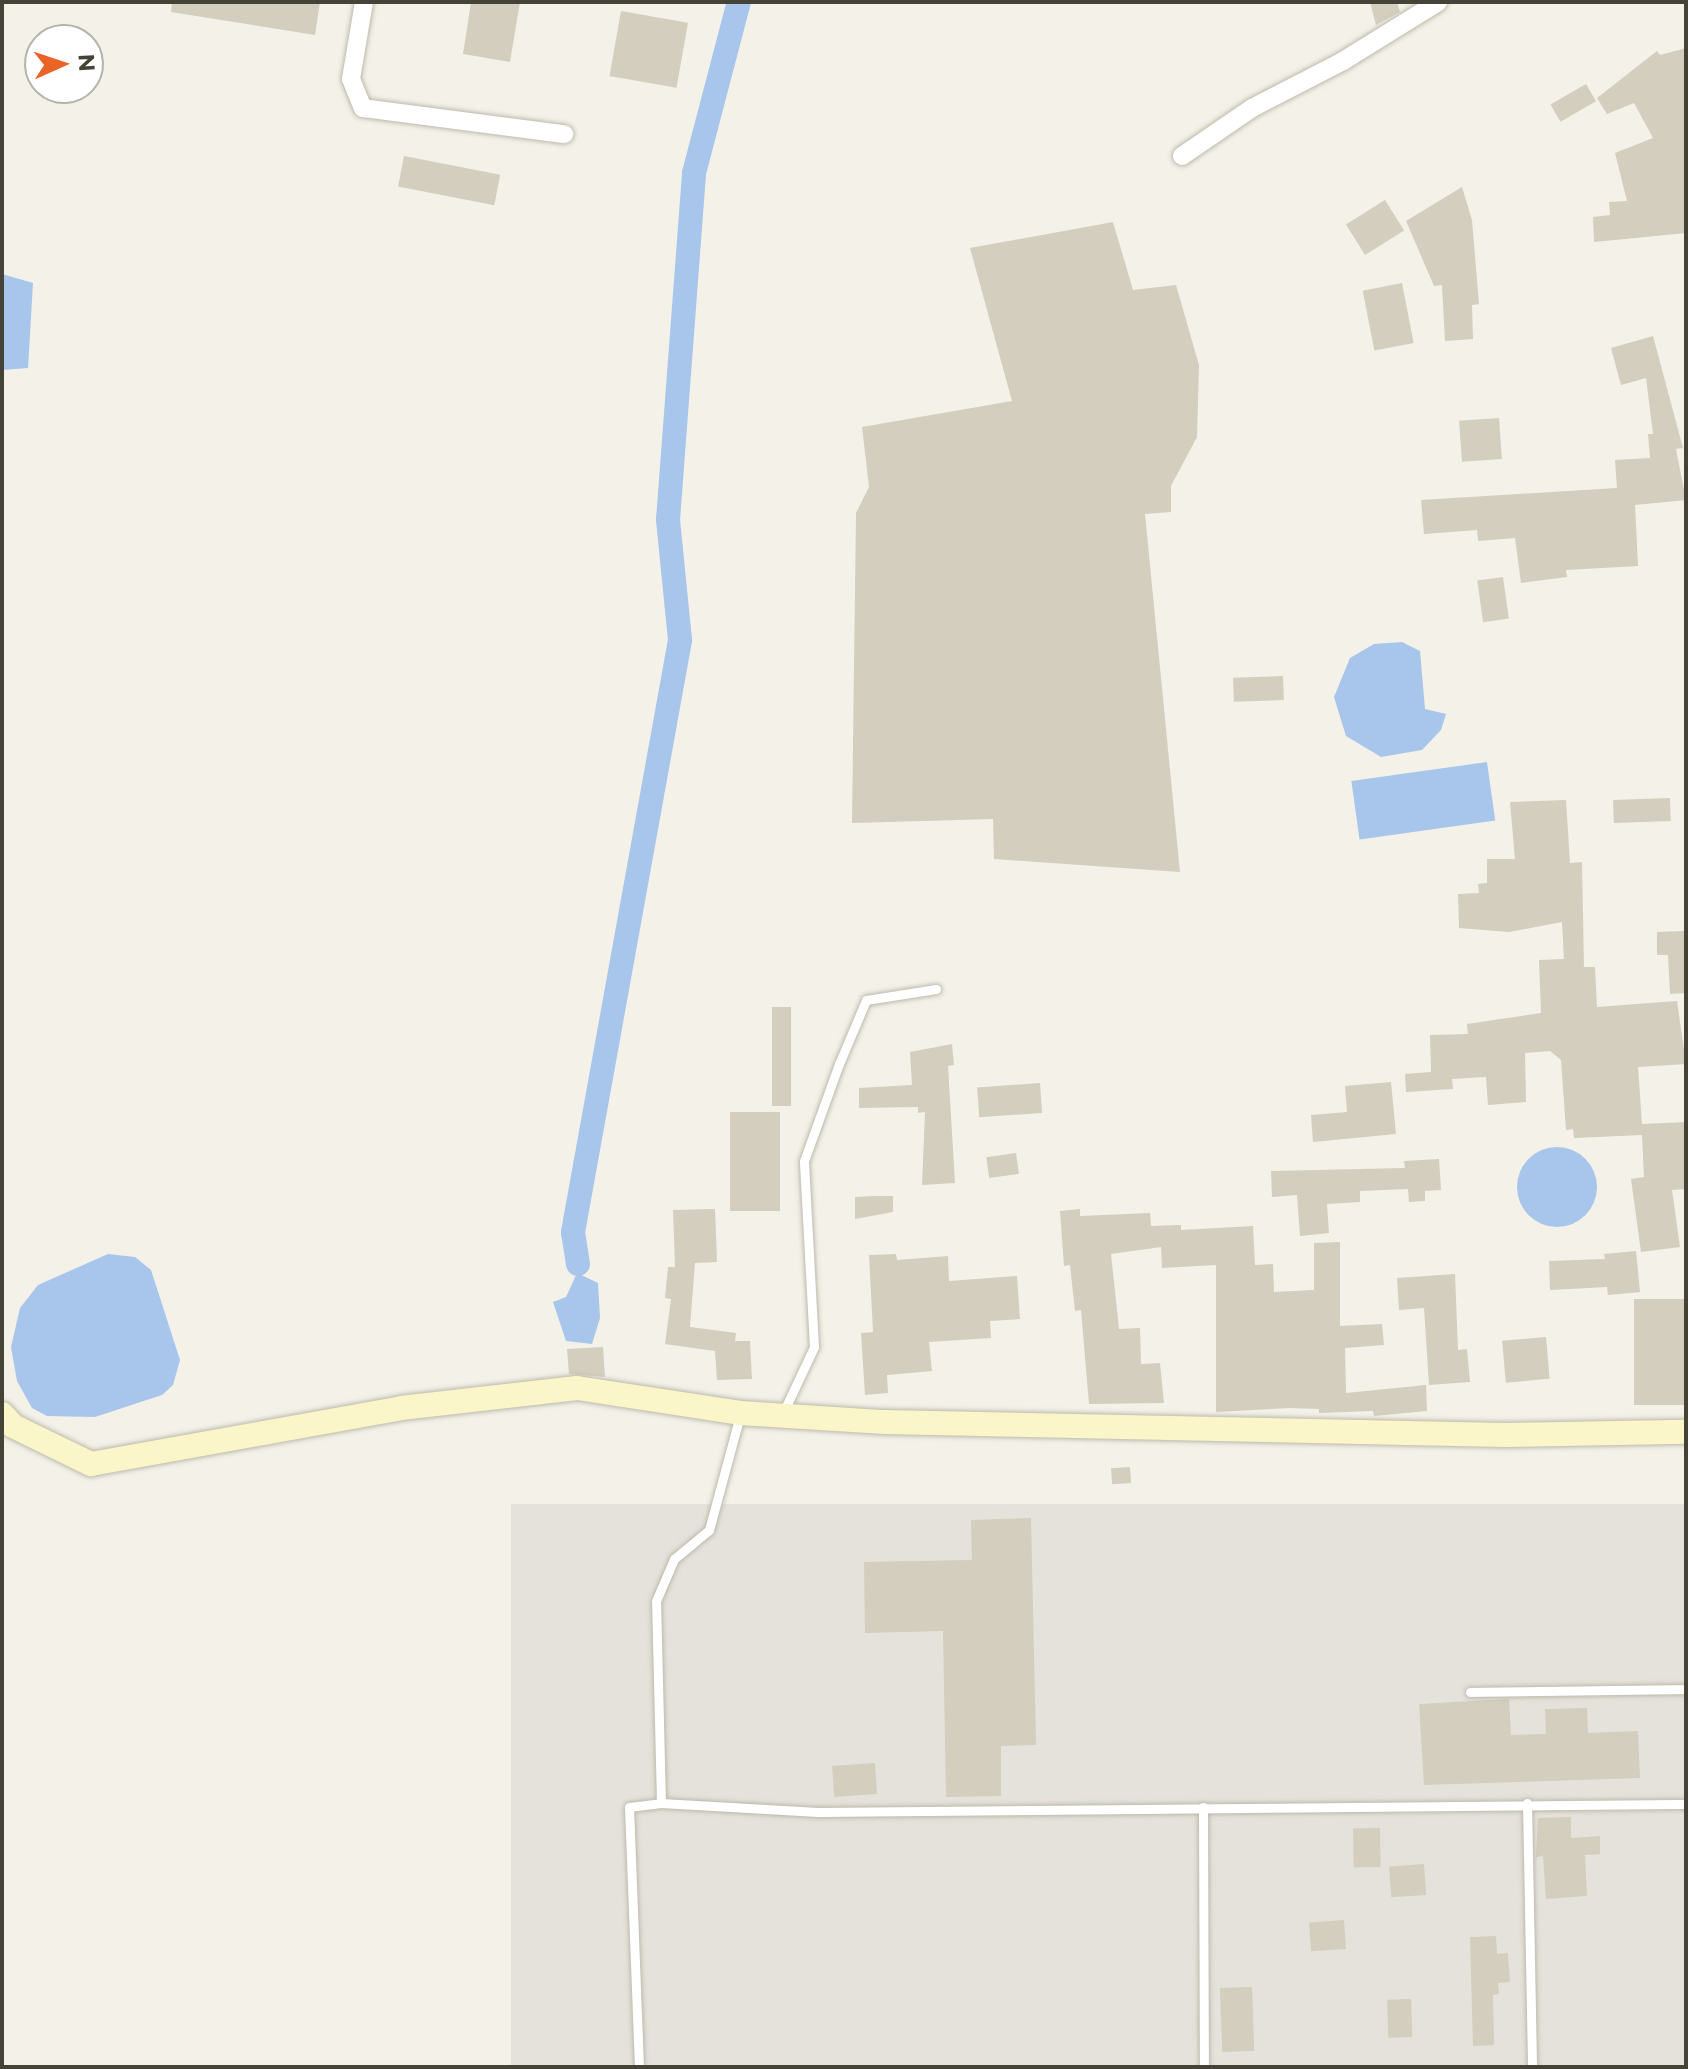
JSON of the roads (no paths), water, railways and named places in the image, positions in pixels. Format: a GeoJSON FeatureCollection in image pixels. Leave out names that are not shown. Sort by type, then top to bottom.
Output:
{"type":"FeatureCollection","features":[{"type":"Feature","properties":{"kind":"street"},"geometry":{"type":"LineString","coordinates":[[364,2],[351,79],[363,108],[564,134]]}},
{"type":"Feature","properties":{"kind":"street"},"geometry":{"type":"LineString","coordinates":[[1182,156],[1252,108],[1343,61],[1438,2]]}},
{"type":"Feature","properties":{"kind":"street"},"geometry":{"type":"LineString","coordinates":[[2,1414],[13,1426],[91,1464],[401,1408],[577,1388],[740,1413],[885,1422],[1506,1435],[1686,1432]]}},
{"type":"Feature","properties":{"kind":"lane"},"geometry":{"type":"LineString","coordinates":[[782,1415],[814,1347],[804,1161],[866,1000],[936,989]]}},
{"type":"Feature","properties":{"kind":"lane"},"geometry":{"type":"LineString","coordinates":[[661,1803],[656,1601],[674,1559],[709,1530],[740,1413]]}},
{"type":"Feature","properties":{"kind":"lane"},"geometry":{"type":"LineString","coordinates":[[1470,1692],[1686,1689]]}},
{"type":"Feature","properties":{"kind":"lane"},"geometry":{"type":"LineString","coordinates":[[639,2067],[629,1807],[661,1803],[818,1812],[1527,1803],[1686,1804]]}},
{"type":"Feature","properties":{"kind":"lane"},"geometry":{"type":"LineString","coordinates":[[1527,1803],[1532,2067]]}},
{"type":"Feature","properties":{"kind":"lane"},"geometry":{"type":"LineString","coordinates":[[1203,1807],[1204,2067]]}},
{"type":"Feature","properties":{"kind":"water"},"geometry":{"type":"Polygon","coordinates":[[[2,274],[33,283],[28,368],[2,370],[2,274]]]}},
{"type":"Feature","properties":{"kind":"water"},"geometry":{"type":"Polygon","coordinates":[[[1402,642],[1420,651],[1425,709],[1446,714],[1441,730],[1422,750],[1381,757],[1346,736],[1334,697],[1350,658],[1374,644],[1402,642]]]}},
{"type":"Feature","properties":{"kind":"water"},"geometry":{"type":"Polygon","coordinates":[[[1487,762],[1495,820],[1360,839],[1351,781],[1487,762]]]}},
{"type":"Feature","properties":{"kind":"water"},"geometry":{"type":"Polygon","coordinates":[[[1557,1147],[1572,1150],[1585,1159],[1594,1172],[1597,1187],[1594,1202],[1585,1215],[1572,1224],[1557,1227],[1542,1224],[1529,1215],[1520,1202],[1517,1187],[1520,1172],[1529,1159],[1542,1150],[1557,1147]]]}},
{"type":"Feature","properties":{"kind":"water"},"geometry":{"type":"Polygon","coordinates":[[[108,1254],[135,1257],[151,1270],[180,1360],[173,1385],[162,1395],[95,1417],[47,1416],[32,1408],[17,1381],[11,1347],[20,1308],[38,1285],[108,1254]]]}},
{"type":"Feature","properties":{"kind":"water"},"geometry":{"type":"Polygon","coordinates":[[[577,1273],[598,1283],[600,1318],[592,1344],[566,1341],[553,1302],[566,1297],[577,1273]]]}},
{"type":"Feature","properties":{"kind":"waterway"},"geometry":{"type":"LineString","coordinates":[[578,1264],[573,1232],[680,640],[668,520],[694,173],[739,2]]}}]}
